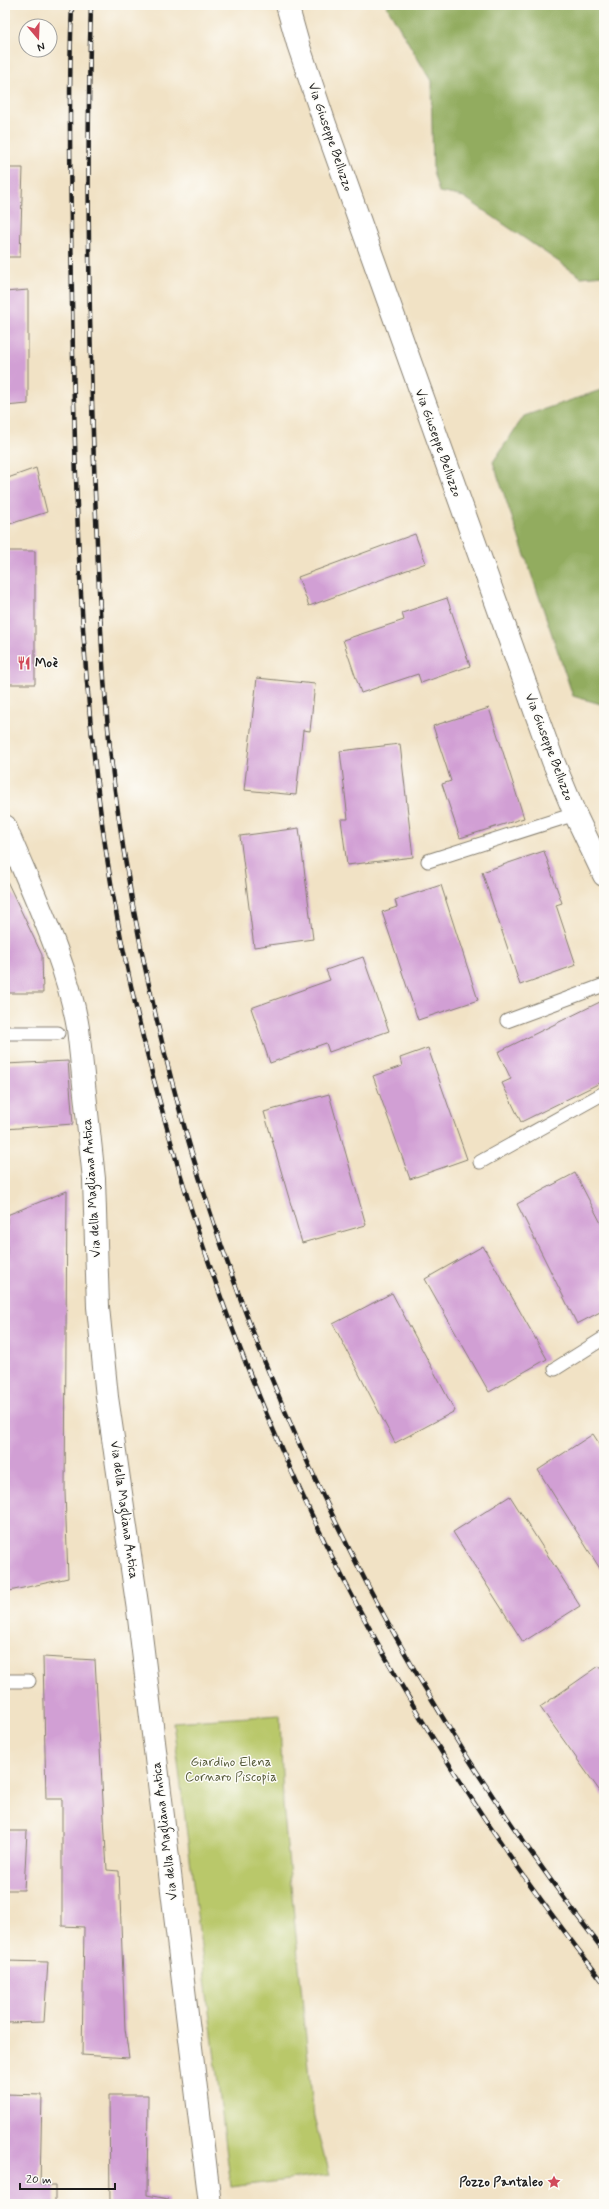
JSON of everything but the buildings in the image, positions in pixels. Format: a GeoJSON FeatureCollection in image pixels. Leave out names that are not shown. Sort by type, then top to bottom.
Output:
{"type":"FeatureCollection","features":[{"type":"Feature","properties":{"kind":"street","name":"Via Giuseppe Belluzzo"},"geometry":{"type":"LineString","coordinates":[[287,5],[298,44],[325,124],[553,761],[575,814],[604,875]]}},
{"type":"Feature","properties":{"kind":"street","name":"Via della Magliana Antica"},"geometry":{"type":"LineString","coordinates":[[5,826],[64,970],[74,1003],[78,1028],[94,1179],[98,1307],[107,1397],[138,1610],[210,2204]]}},
{"type":"Feature","properties":{"kind":"lane"},"geometry":{"type":"LineString","coordinates":[[428,861],[575,814]]}},
{"type":"Feature","properties":{"kind":"lane"},"geometry":{"type":"LineString","coordinates":[[507,1021],[604,985]]}},
{"type":"Feature","properties":{"kind":"lane"},"geometry":{"type":"LineString","coordinates":[[5,1033],[58,1033]]}},
{"type":"Feature","properties":{"kind":"lane"},"geometry":{"type":"LineString","coordinates":[[480,1162],[604,1093]]}},
{"type":"Feature","properties":{"kind":"lane"},"geometry":{"type":"LineString","coordinates":[[556,1369],[604,1338]]}},
{"type":"Feature","properties":{"kind":"lane"},"geometry":{"type":"LineString","coordinates":[[5,1680],[29,1681]]}},
{"type":"Feature","properties":{"kind":"green space"},"geometry":{"type":"Polygon","coordinates":[[[386,5],[604,5],[604,275],[581,277],[464,197],[439,192],[433,172],[431,81],[386,5]]]}},
{"type":"Feature","properties":{"kind":"green space"},"geometry":{"type":"Polygon","coordinates":[[[604,389],[604,705],[573,696],[493,462],[524,416],[604,389]]]}},
{"type":"Feature","properties":{"kind":"green space","name":"Giardino Elena Cornaro Piscopia"},"geometry":{"type":"Polygon","coordinates":[[[280,1715],[283,1805],[314,2118],[329,2175],[231,2187],[173,1722],[280,1715]]]}},
{"type":"Feature","properties":{"kind":"railway"},"geometry":{"type":"LineString","coordinates":[[72,5],[70,116],[73,370],[77,510],[84,649],[90,719],[107,858],[126,963],[159,1101],[205,1251],[246,1364],[292,1474],[344,1581],[401,1685],[464,1787],[531,1886],[604,1983]]}},
{"type":"Feature","properties":{"kind":"railway"},"geometry":{"type":"LineString","coordinates":[[91,5],[88,187],[91,370],[104,679],[115,791],[141,949],[178,1104],[225,1256],[282,1404],[348,1547],[425,1687],[510,1822],[604,1951]]}},
{"type":"Feature","properties":{"kind":"place","name":"Moè"},"geometry":{"type":"Point","coordinates":[24,663]}},
{"type":"Feature","properties":{"kind":"place","name":"Pozzo Pantaleo"},"geometry":{"type":"Point","coordinates":[554,2182]}}]}
